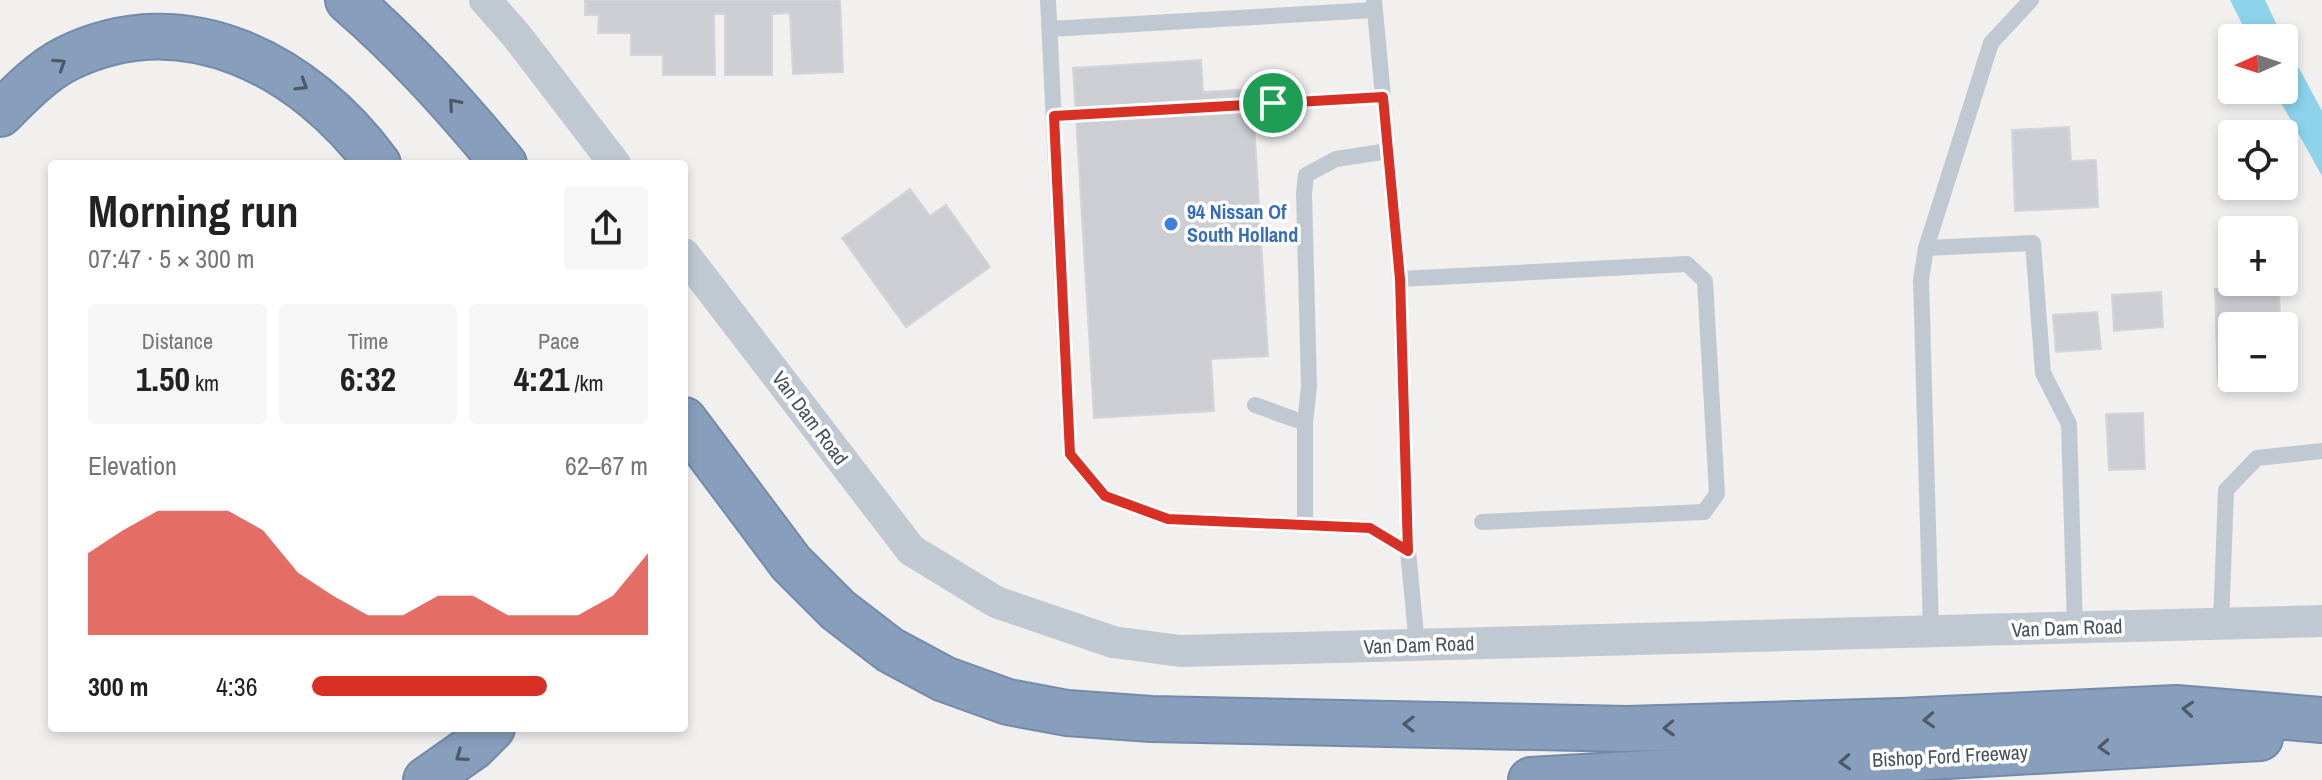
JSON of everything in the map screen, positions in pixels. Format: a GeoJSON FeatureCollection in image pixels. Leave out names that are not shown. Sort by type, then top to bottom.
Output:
{"type":"FeatureCollection","features":[{"type":"Feature","properties":{"kind":"highway"},"geometry":{"type":"LineString","coordinates":[[348,0],[393,38],[453,102],[501,160]]}},
{"type":"Feature","properties":{"kind":"highway"},"geometry":{"type":"LineString","coordinates":[[0,114],[24,89],[65,59],[106,42],[156,32],[210,39],[258,58],[314,93],[375,160]]}},
{"type":"Feature","properties":{"kind":"highway"},"geometry":{"type":"LineString","coordinates":[[688,425],[791,563],[838,610],[890,650],[944,679],[1008,702],[1052,710],[1151,719],[1627,729],[1901,721],[2176,708],[2322,720]]}},
{"type":"Feature","properties":{"kind":"highway"},"geometry":{"type":"LineString","coordinates":[[426,780],[473,747],[488,732]]}},
{"type":"Feature","properties":{"kind":"highway","name":"Bishop Ford Freeway"},"geometry":{"type":"LineString","coordinates":[[1531,780],[2322,734]]}},
{"type":"Feature","properties":{"kind":"street"},"geometry":{"type":"LineString","coordinates":[[485,0],[516,35],[612,160]]}},
{"type":"Feature","properties":{"kind":"street","name":"Van Dam Road"},"geometry":{"type":"LineString","coordinates":[[688,259],[911,550],[996,602],[1113,642],[1180,651],[2322,621]]}},
{"type":"Feature","properties":{"kind":"lane"},"geometry":{"type":"LineString","coordinates":[[1048,0],[1070,454],[1105,496],[1168,519],[1370,528],[1408,551]]}},
{"type":"Feature","properties":{"kind":"lane"},"geometry":{"type":"LineString","coordinates":[[1931,631],[1921,280],[1926,248],[1991,43],[2031,0]]}},
{"type":"Feature","properties":{"kind":"lane"},"geometry":{"type":"LineString","coordinates":[[1050,29],[1374,5],[1400,279],[1408,551],[1417,645]]}},
{"type":"Feature","properties":{"kind":"lane"},"geometry":{"type":"LineString","coordinates":[[1054,116],[1383,97]]}},
{"type":"Feature","properties":{"kind":"lane"},"geometry":{"type":"LineString","coordinates":[[1305,525],[1305,423],[1309,386],[1306,175],[1336,159],[1388,151]]}},
{"type":"Feature","properties":{"kind":"lane"},"geometry":{"type":"LineString","coordinates":[[1926,248],[2033,243],[2043,373],[2069,424],[2075,628]]}},
{"type":"Feature","properties":{"kind":"lane"},"geometry":{"type":"LineString","coordinates":[[1400,279],[1687,264],[1705,281],[1717,494],[1704,512],[1482,522]]}},
{"type":"Feature","properties":{"kind":"lane"},"geometry":{"type":"LineString","coordinates":[[1255,405],[1305,423]]}},
{"type":"Feature","properties":{"kind":"lane"},"geometry":{"type":"LineString","coordinates":[[2221,624],[2226,490],[2257,458],[2322,451]]}},
{"type":"Feature","properties":{"kind":"water"},"geometry":{"type":"Polygon","coordinates":[[[2230,0],[2265,0],[2276,24],[2242,24],[2230,0]]]}},
{"type":"Feature","properties":{"kind":"water"},"geometry":{"type":"Polygon","coordinates":[[[2298,66],[2322,111],[2322,176],[2298,133],[2298,120],[2291,120],[2282,104],[2298,104],[2298,66]]]}},
{"type":"Feature","properties":{"kind":"building"},"geometry":{"type":"Polygon","coordinates":[[[585,0],[840,0],[843,72],[793,74],[790,13],[772,14],[772,75],[725,75],[725,14],[714,14],[715,75],[663,75],[663,55],[631,55],[631,33],[598,33],[599,15],[585,15],[585,0]]]}},
{"type":"Feature","properties":{"kind":"building","name":"94 Nissan Of South Holland"},"geometry":{"type":"Polygon","coordinates":[[[1201,60],[1203,92],[1252,89],[1268,356],[1211,359],[1214,411],[1094,418],[1073,68],[1201,60]]]}},
{"type":"Feature","properties":{"kind":"building"},"geometry":{"type":"Polygon","coordinates":[[[2069,127],[2071,161],[2096,160],[2098,207],[2015,211],[2012,130],[2069,127]]]}},
{"type":"Feature","properties":{"kind":"building"},"geometry":{"type":"Polygon","coordinates":[[[910,189],[930,216],[946,205],[990,267],[906,327],[842,238],[910,189]]]}},
{"type":"Feature","properties":{"kind":"building"},"geometry":{"type":"Polygon","coordinates":[[[2215,289],[2218,289],[2218,296],[2279,296],[2280,312],[2218,312],[2218,381],[2215,289]]]}},
{"type":"Feature","properties":{"kind":"building"},"geometry":{"type":"Polygon","coordinates":[[[2161,292],[2163,327],[2114,331],[2112,295],[2161,292]]]}},
{"type":"Feature","properties":{"kind":"building"},"geometry":{"type":"Polygon","coordinates":[[[2097,312],[2101,349],[2056,352],[2053,315],[2097,312]]]}},
{"type":"Feature","properties":{"kind":"building"},"geometry":{"type":"Polygon","coordinates":[[[2143,413],[2145,469],[2109,470],[2106,414],[2143,413]]]}},
{"type":"Feature","properties":{"kind":"place","name":"94 Nissan Of South Holland"},"geometry":{"type":"Point","coordinates":[1171,224]}},
{"type":"Feature","properties":{"kind":"route"},"geometry":{"type":"LineString","coordinates":[[1383,97],[1400,279],[1408,551],[1370,528],[1168,519],[1105,496],[1070,454],[1054,116],[1273,103],[1383,97]]}}]}
